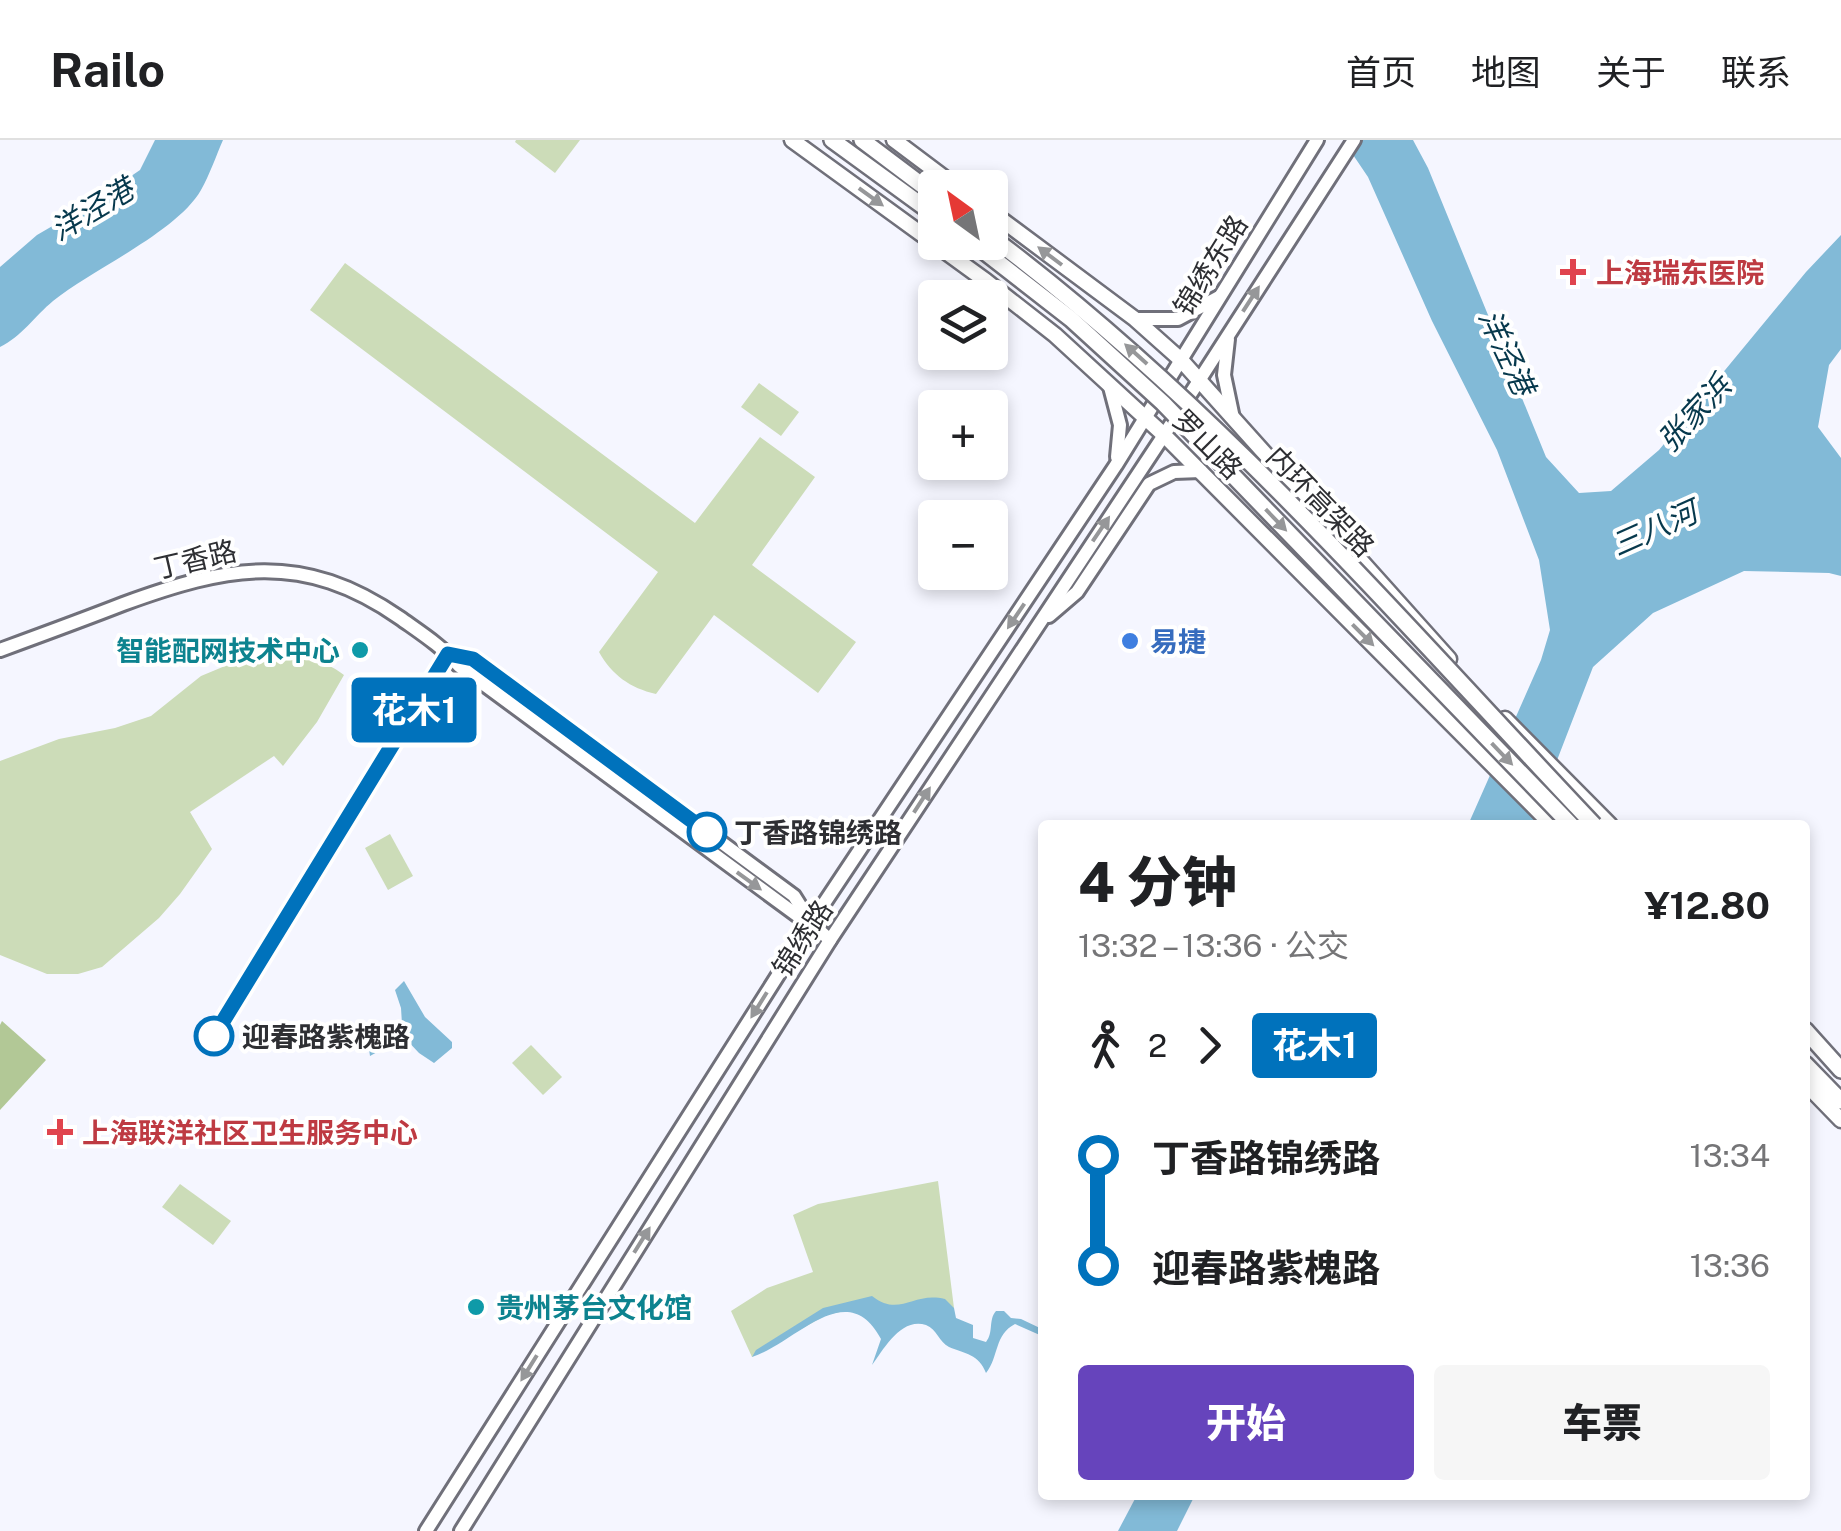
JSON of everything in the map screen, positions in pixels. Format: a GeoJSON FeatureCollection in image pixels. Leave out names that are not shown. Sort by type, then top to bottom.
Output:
{"type":"FeatureCollection","features":[{"type":"Feature","properties":{"kind":"highway"},"geometry":{"type":"LineString","coordinates":[[832,140],[918,203]]}},
{"type":"Feature","properties":{"kind":"highway"},"geometry":{"type":"LineString","coordinates":[[862,140],[918,182]]}},
{"type":"Feature","properties":{"kind":"highway","name":"内环高架路"},"geometry":{"type":"LineString","coordinates":[[1008,249],[1121,340],[1212,424],[1589,820]]}},
{"type":"Feature","properties":{"kind":"highway","name":"内环高架路"},"geometry":{"type":"LineString","coordinates":[[995,260],[1071,319],[1163,403],[1566,820]]}},
{"type":"Feature","properties":{"kind":"highway"},"geometry":{"type":"LineString","coordinates":[[1810,1035],[1838,1063]]}},
{"type":"Feature","properties":{"kind":"highway"},"geometry":{"type":"LineString","coordinates":[[1810,1047],[1841,1079]]}},
{"type":"Feature","properties":{"kind":"highway"},"geometry":{"type":"LineString","coordinates":[[1810,1070],[1841,1104]]}},
{"type":"Feature","properties":{"kind":"highway"},"geometry":{"type":"LineString","coordinates":[[1810,1076],[1841,1104]]}},
{"type":"Feature","properties":{"kind":"main road","name":"罗山路"},"geometry":{"type":"LineString","coordinates":[[792,140],[1055,335],[1146,417],[1547,820]]}},
{"type":"Feature","properties":{"kind":"main road"},"geometry":{"type":"LineString","coordinates":[[894,140],[934,170]]}},
{"type":"Feature","properties":{"kind":"main road","name":"锦绣东路"},"geometry":{"type":"LineString","coordinates":[[1146,417],[1317,140]]}},
{"type":"Feature","properties":{"kind":"main road","name":"锦绣东路"},"geometry":{"type":"LineString","coordinates":[[1199,380],[1354,140]]}},
{"type":"Feature","properties":{"kind":"main road","name":"罗山路"},"geometry":{"type":"LineString","coordinates":[[1008,224],[1135,319],[1182,360],[1488,703],[1605,820]]}},
{"type":"Feature","properties":{"kind":"main road"},"geometry":{"type":"LineString","coordinates":[[1135,319],[1178,318],[1221,295]]}},
{"type":"Feature","properties":{"kind":"main road"},"geometry":{"type":"LineString","coordinates":[[1229,333],[1224,375],[1234,421]]}},
{"type":"Feature","properties":{"kind":"main road","name":"锦绣路"},"geometry":{"type":"LineString","coordinates":[[461,1531],[830,940],[1199,380]]}},
{"type":"Feature","properties":{"kind":"main road"},"geometry":{"type":"LineString","coordinates":[[1110,386],[1120,425],[1116,465]]}},
{"type":"Feature","properties":{"kind":"main road","name":"锦绣路"},"geometry":{"type":"LineString","coordinates":[[426,1531],[811,922],[1146,417]]}},
{"type":"Feature","properties":{"kind":"main road"},"geometry":{"type":"LineString","coordinates":[[1036,628],[1077,592],[1149,484],[1174,472],[1200,472]]}},
{"type":"Feature","properties":{"kind":"main road","name":"丁香路"},"geometry":{"type":"LineString","coordinates":[[0,650],[201,577],[266,570],[298,573],[358,593],[448,654],[473,659],[794,896],[811,922],[830,940]]}},
{"type":"Feature","properties":{"kind":"main road"},"geometry":{"type":"LineString","coordinates":[[1810,1028],[1838,1063]]}},
{"type":"Feature","properties":{"kind":"main road"},"geometry":{"type":"LineString","coordinates":[[1810,1088],[1841,1120]]}},
{"type":"Feature","properties":{"kind":"green space"},"geometry":{"type":"Polygon","coordinates":[[[516,140],[580,140],[555,173],[516,140]]]}},
{"type":"Feature","properties":{"kind":"green space"},"geometry":{"type":"Polygon","coordinates":[[[345,263],[695,523],[760,437],[815,477],[752,565],[856,642],[818,693],[714,615],[656,694],[616,674],[599,652],[658,572],[310,310],[345,263]]]}},
{"type":"Feature","properties":{"kind":"green space"},"geometry":{"type":"Polygon","coordinates":[[[759,383],[799,412],[781,436],[741,407],[759,383]]]}},
{"type":"Feature","properties":{"kind":"green space"},"geometry":{"type":"Polygon","coordinates":[[[274,655],[319,662],[344,675],[317,722],[283,766],[274,756],[190,812],[212,849],[159,918],[102,967],[78,974],[47,974],[0,955],[0,761],[59,739],[151,716],[201,676],[237,661],[274,655]]]}},
{"type":"Feature","properties":{"kind":"green space"},"geometry":{"type":"Polygon","coordinates":[[[390,834],[413,876],[388,890],[365,848],[390,834]]]}},
{"type":"Feature","properties":{"kind":"green space"},"geometry":{"type":"Polygon","coordinates":[[[2,1021],[46,1060],[0,1110],[0,1025],[2,1021]]]}},
{"type":"Feature","properties":{"kind":"green space"},"geometry":{"type":"Polygon","coordinates":[[[531,1045],[562,1077],[543,1095],[512,1063],[531,1045]]]}},
{"type":"Feature","properties":{"kind":"green space"},"geometry":{"type":"Polygon","coordinates":[[[938,1181],[954,1308],[929,1315],[849,1310],[826,1315],[752,1357],[731,1311],[767,1288],[813,1272],[793,1215],[818,1204],[938,1181]]]}},
{"type":"Feature","properties":{"kind":"green space"},"geometry":{"type":"Polygon","coordinates":[[[180,1184],[231,1221],[213,1245],[162,1207],[180,1184]]]}},
{"type":"Feature","properties":{"kind":"water","name":"洋泾港"},"geometry":{"type":"Polygon","coordinates":[[[155,140],[223,140],[201,190],[173,221],[53,301],[0,347],[0,267],[37,235],[140,170],[155,140]]]}},
{"type":"Feature","properties":{"kind":"water"},"geometry":{"type":"Polygon","coordinates":[[[1343,140],[1413,140],[1546,457],[1579,493],[1611,491],[1659,450],[1841,235],[1841,349],[1829,365],[1818,427],[1841,458],[1841,576],[1744,571],[1653,613],[1593,667],[1534,820],[1470,820],[1541,660],[1550,630],[1539,560],[1497,450],[1432,321],[1368,177],[1343,140]]]}},
{"type":"Feature","properties":{"kind":"water"},"geometry":{"type":"Polygon","coordinates":[[[404,981],[425,1017],[452,1042],[452,1048],[434,1063],[404,1037],[370,1056],[369,1049],[402,1024],[395,990],[404,981]]]}},
{"type":"Feature","properties":{"kind":"water"},"geometry":{"type":"Polygon","coordinates":[[[872,1296],[891,1305],[934,1297],[945,1299],[954,1308],[956,1318],[973,1325],[973,1338],[986,1342],[996,1311],[1038,1327],[1038,1334],[1015,1324],[1008,1329],[986,1373],[975,1358],[946,1345],[930,1327],[917,1324],[894,1336],[872,1365],[881,1339],[867,1321],[853,1313],[837,1313],[752,1357],[756,1350],[823,1308],[872,1296]]]}},
{"type":"Feature","properties":{"kind":"water"},"geometry":{"type":"Polygon","coordinates":[[[1134,1500],[1192,1500],[1177,1531],[1118,1531],[1134,1500]]]}},
{"type":"Feature","properties":{"kind":"bus line","name":"花木1"},"geometry":{"type":"LineString","coordinates":[[214,1036],[448,654],[473,659],[707,832]]}},
{"type":"Feature","properties":{"kind":"place","name":"上海瑞东医院"},"geometry":{"type":"Point","coordinates":[1573,272]}},
{"type":"Feature","properties":{"kind":"place","name":"易捷"},"geometry":{"type":"Point","coordinates":[1130,641]}},
{"type":"Feature","properties":{"kind":"place","name":"智能配网技术中心"},"geometry":{"type":"Point","coordinates":[360,650]}},
{"type":"Feature","properties":{"kind":"place","name":"丁香路锦绣路"},"geometry":{"type":"Point","coordinates":[707,832]}},
{"type":"Feature","properties":{"kind":"place","name":"迎春路紫槐路"},"geometry":{"type":"Point","coordinates":[214,1036]}},
{"type":"Feature","properties":{"kind":"place","name":"上海联洋社区卫生服务中心"},"geometry":{"type":"Point","coordinates":[60,1132]}},
{"type":"Feature","properties":{"kind":"place","name":"贵州茅台文化馆"},"geometry":{"type":"Point","coordinates":[476,1307]}},
{"type":"Feature","properties":{"kind":"water label","name":"张家浜"},"geometry":{"type":"Point","coordinates":[1694,413]}},
{"type":"Feature","properties":{"kind":"water label","name":"三八河"},"geometry":{"type":"Point","coordinates":[1654,528]}}]}
